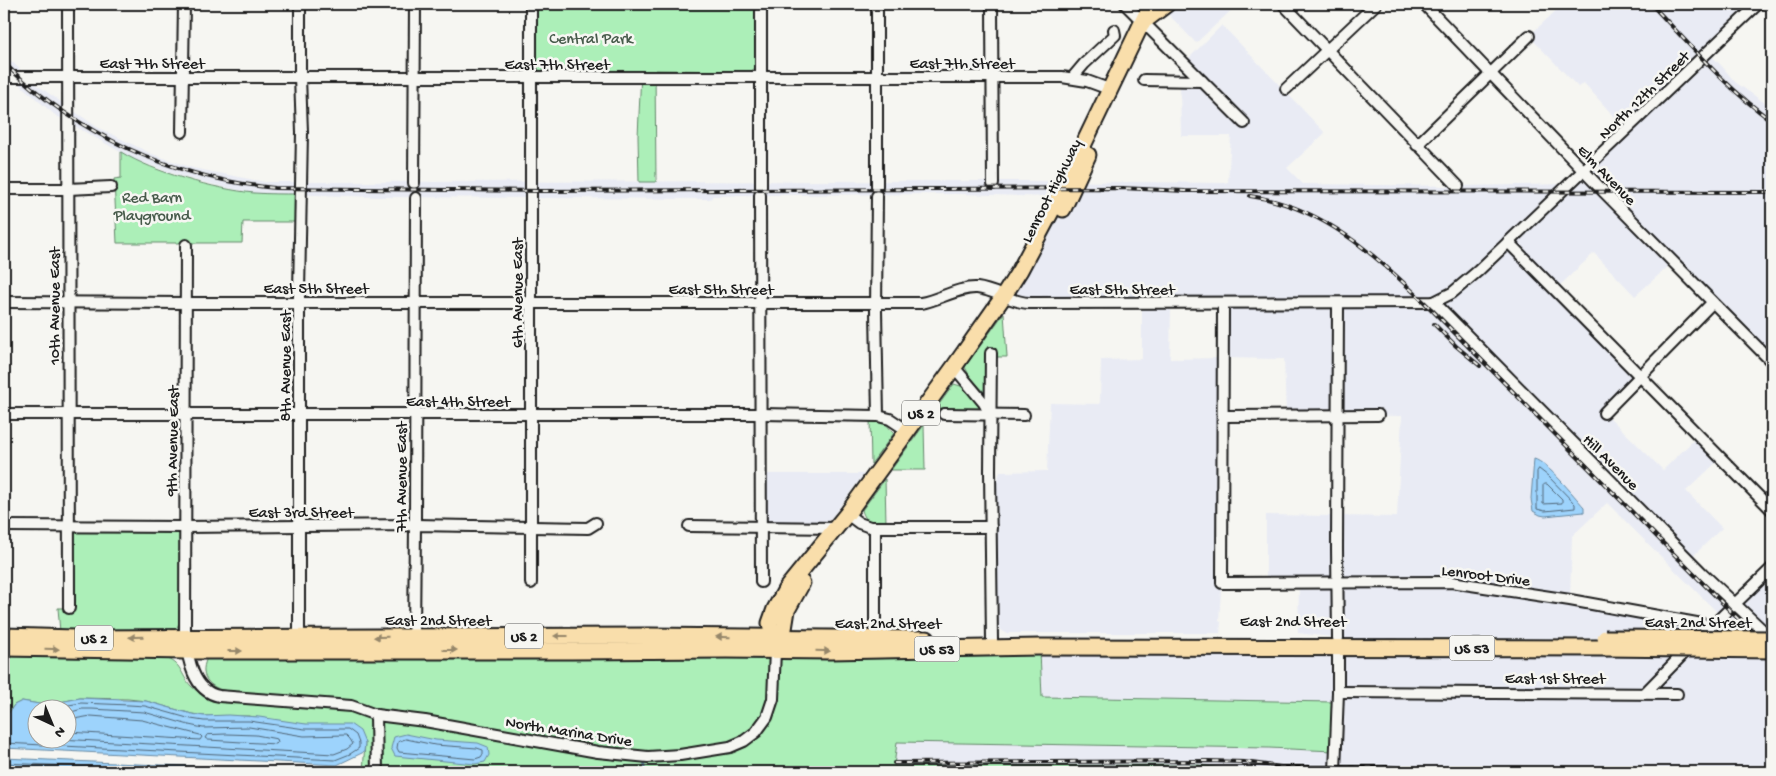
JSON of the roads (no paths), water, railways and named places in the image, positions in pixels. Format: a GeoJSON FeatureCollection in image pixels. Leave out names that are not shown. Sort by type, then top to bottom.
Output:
{"type":"FeatureCollection","features":[{"type":"Feature","properties":{"kind":"highway","name":"US 2"},"geometry":{"type":"LineString","coordinates":[[1143,22],[1151,4]]}},
{"type":"Feature","properties":{"kind":"highway","name":"US 2"},"geometry":{"type":"LineString","coordinates":[[1143,22],[1167,4]]}},
{"type":"Feature","properties":{"kind":"highway","name":"Lenroot Highway"},"geometry":{"type":"LineString","coordinates":[[776,642],[793,598],[825,551],[837,528],[954,368],[1003,297],[1029,266],[1074,189],[1097,133],[1109,89],[1143,22]]}},
{"type":"Feature","properties":{"kind":"highway","name":"East 2nd Street"},"geometry":{"type":"LineString","coordinates":[[4,636],[185,644],[299,638],[414,636],[776,642],[831,651],[1220,637],[1338,643],[1605,643],[1772,639]]}},
{"type":"Feature","properties":{"kind":"highway","name":"East 2nd Street"},"geometry":{"type":"LineString","coordinates":[[4,648],[185,644],[776,642]]}},
{"type":"Feature","properties":{"kind":"highway","name":"East 2nd Street"},"geometry":{"type":"LineString","coordinates":[[1605,643],[1772,650]]}},
{"type":"Feature","properties":{"kind":"street","name":"10th Avenue East"},"geometry":{"type":"LineString","coordinates":[[68,4],[69,608]]}},
{"type":"Feature","properties":{"kind":"street"},"geometry":{"type":"LineString","coordinates":[[182,132],[184,4]]}},
{"type":"Feature","properties":{"kind":"street","name":"8th Avenue East"},"geometry":{"type":"LineString","coordinates":[[299,638],[299,302],[302,132],[300,4]]}},
{"type":"Feature","properties":{"kind":"street"},"geometry":{"type":"LineString","coordinates":[[414,183],[416,133],[415,4]]}},
{"type":"Feature","properties":{"kind":"street","name":"6th Avenue East"},"geometry":{"type":"LineString","coordinates":[[531,4],[531,583]]}},
{"type":"Feature","properties":{"kind":"street"},"geometry":{"type":"LineString","coordinates":[[761,4],[761,582]]}},
{"type":"Feature","properties":{"kind":"street"},"geometry":{"type":"LineString","coordinates":[[877,4],[876,303],[878,416]]}},
{"type":"Feature","properties":{"kind":"street"},"geometry":{"type":"LineString","coordinates":[[992,4],[993,184]]}},
{"type":"Feature","properties":{"kind":"street"},"geometry":{"type":"LineString","coordinates":[[1125,4],[1244,123]]}},
{"type":"Feature","properties":{"kind":"street"},"geometry":{"type":"LineString","coordinates":[[1283,4],[1458,186]]}},
{"type":"Feature","properties":{"kind":"street"},"geometry":{"type":"LineString","coordinates":[[1286,89],[1376,4]]}},
{"type":"Feature","properties":{"kind":"street","name":"Elm Avenue"},"geometry":{"type":"LineString","coordinates":[[1424,4],[1712,303],[1772,362]]}},
{"type":"Feature","properties":{"kind":"street","name":"North 12th Street"},"geometry":{"type":"LineString","coordinates":[[1434,302],[1452,293],[1465,282],[1758,4]]}},
{"type":"Feature","properties":{"kind":"street"},"geometry":{"type":"LineString","coordinates":[[1074,78],[1084,64],[1114,36],[1114,30]]}},
{"type":"Feature","properties":{"kind":"street"},"geometry":{"type":"LineString","coordinates":[[1417,145],[1529,36]]}},
{"type":"Feature","properties":{"kind":"street","name":"East 7th Street"},"geometry":{"type":"LineString","coordinates":[[4,76],[1074,78],[1109,89]]}},
{"type":"Feature","properties":{"kind":"street"},"geometry":{"type":"LineString","coordinates":[[1144,80],[1202,81]]}},
{"type":"Feature","properties":{"kind":"street"},"geometry":{"type":"LineString","coordinates":[[4,189],[112,188]]}},
{"type":"Feature","properties":{"kind":"street","name":"7th Avenue East"},"geometry":{"type":"LineString","coordinates":[[414,636],[416,198]]}},
{"type":"Feature","properties":{"kind":"street"},"geometry":{"type":"LineString","coordinates":[[1508,242],[1772,510]]}},
{"type":"Feature","properties":{"kind":"street","name":"9th Avenue East"},"geometry":{"type":"LineString","coordinates":[[185,644],[186,245]]}},
{"type":"Feature","properties":{"kind":"street","name":"East 5th Street"},"geometry":{"type":"LineString","coordinates":[[4,302],[921,303],[961,290],[974,288],[1014,301],[1029,303],[1434,302]]}},
{"type":"Feature","properties":{"kind":"street","name":"Hill Avenue"},"geometry":{"type":"LineString","coordinates":[[1434,302],[1695,566],[1772,639]]}},
{"type":"Feature","properties":{"kind":"street"},"geometry":{"type":"LineString","coordinates":[[1335,772],[1338,692],[1338,303]]}},
{"type":"Feature","properties":{"kind":"street"},"geometry":{"type":"LineString","coordinates":[[1604,413],[1712,303]]}},
{"type":"Feature","properties":{"kind":"street"},"geometry":{"type":"LineString","coordinates":[[1223,304],[1223,416],[1378,415]]}},
{"type":"Feature","properties":{"kind":"street"},"geometry":{"type":"LineString","coordinates":[[991,353],[992,644]]}},
{"type":"Feature","properties":{"kind":"street"},"geometry":{"type":"LineString","coordinates":[[954,368],[984,403],[991,415]]}},
{"type":"Feature","properties":{"kind":"street","name":"East 4th Street"},"geometry":{"type":"LineString","coordinates":[[4,414],[761,414],[878,416],[890,419],[908,431]]}},
{"type":"Feature","properties":{"kind":"street"},"geometry":{"type":"LineString","coordinates":[[944,414],[1024,414]]}},
{"type":"Feature","properties":{"kind":"street","name":"Lenroot Drive"},"geometry":{"type":"LineString","coordinates":[[1223,416],[1222,583],[1451,582],[1570,600],[1713,626]]}},
{"type":"Feature","properties":{"kind":"street"},"geometry":{"type":"LineString","coordinates":[[847,514],[863,526],[875,528],[991,527]]}},
{"type":"Feature","properties":{"kind":"street","name":"East 3rd Street"},"geometry":{"type":"LineString","coordinates":[[4,526],[416,525],[588,528],[596,524]]}},
{"type":"Feature","properties":{"kind":"street"},"geometry":{"type":"LineString","coordinates":[[689,526],[837,528]]}},
{"type":"Feature","properties":{"kind":"street"},"geometry":{"type":"LineString","coordinates":[[875,528],[875,626]]}},
{"type":"Feature","properties":{"kind":"street"},"geometry":{"type":"LineString","coordinates":[[1644,693],[1772,568]]}},
{"type":"Feature","properties":{"kind":"street","name":"North Marina Drive"},"geometry":{"type":"LineString","coordinates":[[185,644],[191,667],[198,681],[205,690],[215,695],[351,706],[376,715],[425,721],[611,754],[655,756],[719,750],[748,739],[767,717],[774,694],[776,642]]}},
{"type":"Feature","properties":{"kind":"street","name":"East 1st Street"},"geometry":{"type":"LineString","coordinates":[[1338,692],[1678,694]]}},
{"type":"Feature","properties":{"kind":"street"},"geometry":{"type":"LineString","coordinates":[[376,715],[376,772]]}},
{"type":"Feature","properties":{"kind":"water"},"geometry":{"type":"Polygon","coordinates":[[[1534,459],[1546,466],[1560,480],[1584,507],[1584,512],[1545,516],[1533,511],[1531,499],[1534,459]]]}},
{"type":"Feature","properties":{"kind":"water"},"geometry":{"type":"Polygon","coordinates":[[[78,698],[80,698],[146,701],[204,716],[259,717],[306,724],[350,724],[360,731],[365,743],[364,752],[337,765],[4,748],[4,720],[14,705],[22,701],[28,702],[28,748],[78,748],[78,698]]]}},
{"type":"Feature","properties":{"kind":"water"},"geometry":{"type":"Polygon","coordinates":[[[406,734],[436,740],[478,743],[488,747],[489,755],[485,762],[475,764],[395,756],[391,748],[394,737],[406,734]]]}},
{"type":"Feature","properties":{"kind":"water"},"geometry":{"type":"Polygon","coordinates":[[[4,758],[316,772],[4,772],[4,758]]]}},
{"type":"Feature","properties":{"kind":"waterway"},"geometry":{"type":"LineString","coordinates":[[644,762],[645,772]]}},
{"type":"Feature","properties":{"kind":"railway"},"geometry":{"type":"LineString","coordinates":[[1651,4],[1739,95],[1772,121]]}},
{"type":"Feature","properties":{"kind":"railway"},"geometry":{"type":"LineString","coordinates":[[4,63],[63,112],[95,132],[129,149],[164,163],[200,174],[237,183],[275,188],[542,191],[1121,188],[1185,191],[1772,192]]}},
{"type":"Feature","properties":{"kind":"railway"},"geometry":{"type":"LineString","coordinates":[[1250,196],[1276,201],[1324,221],[1366,250],[1386,267],[1425,303],[1772,653]]}},
{"type":"Feature","properties":{"kind":"railway"},"geometry":{"type":"LineString","coordinates":[[1434,324],[1480,366]]}},
{"type":"Feature","properties":{"kind":"railway"},"geometry":{"type":"LineString","coordinates":[[894,763],[1208,761],[1244,762],[1281,767],[1387,767],[1443,772]]}},
{"type":"Feature","properties":{"kind":"railway"},"geometry":{"type":"LineString","coordinates":[[1486,772],[1646,772]]}},
{"type":"Feature","properties":{"kind":"park label","name":"Central Park"},"geometry":{"type":"Point","coordinates":[591,37]}},
{"type":"Feature","properties":{"kind":"park label","name":"Red Barn Playground"},"geometry":{"type":"Point","coordinates":[152,205]}}]}
